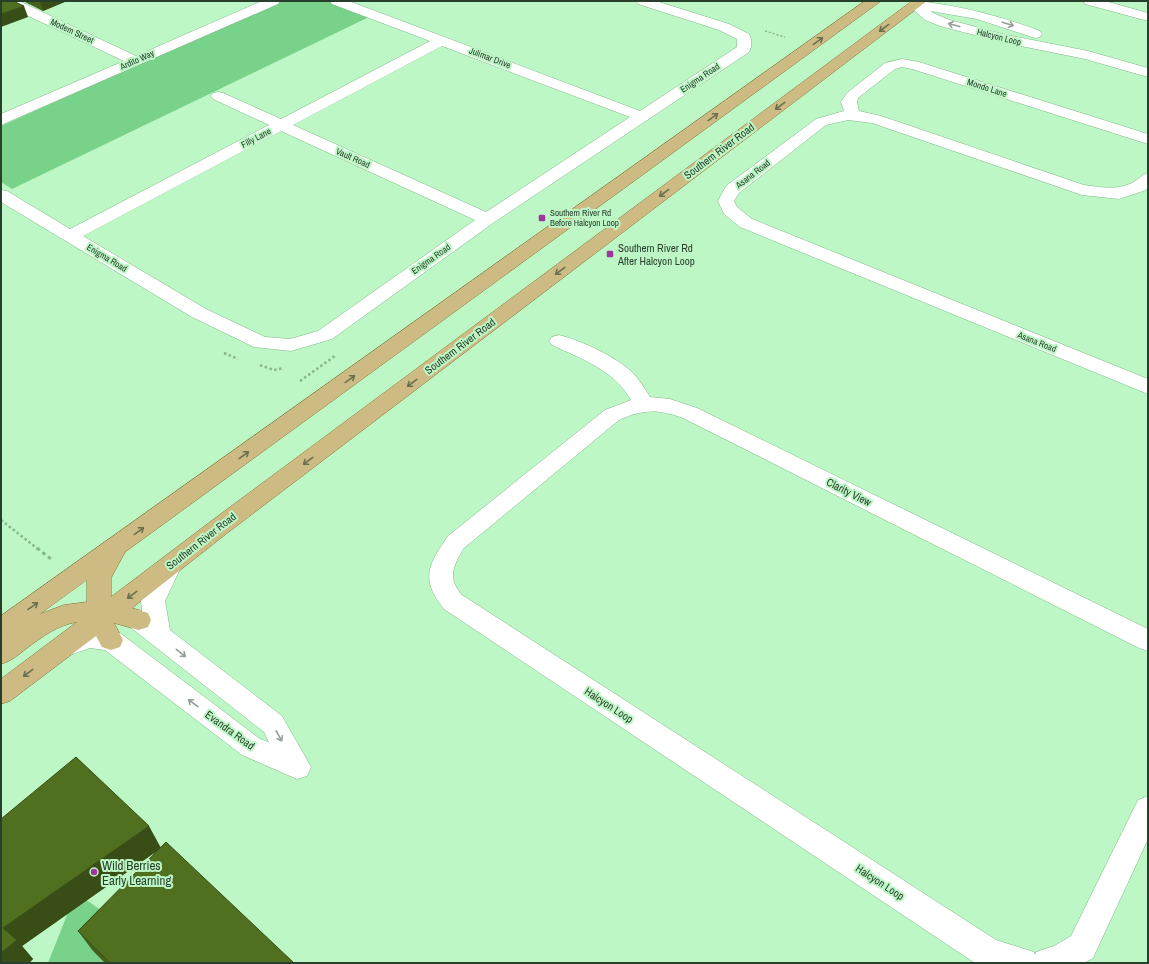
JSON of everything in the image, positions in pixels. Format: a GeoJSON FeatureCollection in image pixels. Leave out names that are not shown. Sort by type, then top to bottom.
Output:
{"type":"FeatureCollection","features":[{"type":"Feature","properties":{"kind":"main road"},"geometry":{"type":"LineString","coordinates":[[1,629],[874,1]]}},
{"type":"Feature","properties":{"kind":"main road","name":"Southern River Road"},"geometry":{"type":"LineString","coordinates":[[104,621],[170,566],[913,2]]}},
{"type":"Feature","properties":{"kind":"main road"},"geometry":{"type":"LineString","coordinates":[[104,621],[98,577],[119,545]]}},
{"type":"Feature","properties":{"kind":"main road"},"geometry":{"type":"LineString","coordinates":[[1,654],[42,624],[62,616],[80,613],[104,621],[149,628]]}},
{"type":"Feature","properties":{"kind":"main road"},"geometry":{"type":"LineString","coordinates":[[1,693],[61,648]]}},
{"type":"Feature","properties":{"kind":"street","name":"Modem Street"},"geometry":{"type":"LineString","coordinates":[[8,1],[136,61]]}},
{"type":"Feature","properties":{"kind":"street","name":"Ardito Way"},"geometry":{"type":"LineString","coordinates":[[1,120],[273,1]]}},
{"type":"Feature","properties":{"kind":"street","name":"Julimar Drive"},"geometry":{"type":"LineString","coordinates":[[336,1],[643,117]]}},
{"type":"Feature","properties":{"kind":"street"},"geometry":{"type":"LineString","coordinates":[[360,10],[378,1]]}},
{"type":"Feature","properties":{"kind":"street","name":"Enigma Road"},"geometry":{"type":"LineString","coordinates":[[1,195],[199,313],[261,343],[291,345],[325,335],[487,219],[744,49],[744,38],[724,27],[643,1]]}},
{"type":"Feature","properties":{"kind":"street"},"geometry":{"type":"LineString","coordinates":[[1090,1],[1148,17]]}},
{"type":"Feature","properties":{"kind":"street","name":"Halcyon Loop"},"geometry":{"type":"LineString","coordinates":[[913,2],[964,7],[1088,55],[1148,73]]}},
{"type":"Feature","properties":{"kind":"street","name":"Halcyon Loop"},"geometry":{"type":"LineString","coordinates":[[913,2],[930,17],[945,22],[1001,38],[1088,55]]}},
{"type":"Feature","properties":{"kind":"street","name":"Filly Lane"},"geometry":{"type":"LineString","coordinates":[[70,236],[442,40]]}},
{"type":"Feature","properties":{"kind":"street","name":"Mondo Lane"},"geometry":{"type":"LineString","coordinates":[[852,114],[849,102],[852,96],[890,66],[902,63],[921,67],[1148,139]]}},
{"type":"Feature","properties":{"kind":"street","name":"Vault Road"},"geometry":{"type":"LineString","coordinates":[[218,96],[487,219]]}},
{"type":"Feature","properties":{"kind":"street","name":"Asana Road"},"geometry":{"type":"LineString","coordinates":[[1148,178],[1140,186],[1120,194],[1082,190],[876,119],[852,114],[836,116],[821,122],[732,190],[726,201],[730,210],[746,224],[1148,387]]}},
{"type":"Feature","properties":{"kind":"street"},"geometry":{"type":"LineString","coordinates":[[559,341],[614,368],[633,386],[644,404]]}},
{"type":"Feature","properties":{"kind":"street","name":"Halcyon Loop"},"geometry":{"type":"LineString","coordinates":[[644,404],[626,407],[612,415],[456,542],[447,555],[441,572],[442,587],[453,602],[989,954],[1023,963]]}},
{"type":"Feature","properties":{"kind":"street","name":"Clarity View"},"geometry":{"type":"LineString","coordinates":[[644,404],[661,404],[690,413],[1148,641]]}},
{"type":"Feature","properties":{"kind":"street"},"geometry":{"type":"LineString","coordinates":[[149,628],[153,601],[170,566]]}},
{"type":"Feature","properties":{"kind":"street"},"geometry":{"type":"LineString","coordinates":[[61,648],[90,638],[104,621]]}},
{"type":"Feature","properties":{"kind":"street","name":"Evandra Road"},"geometry":{"type":"LineString","coordinates":[[104,621],[251,747],[297,767],[273,724],[149,628]]}},
{"type":"Feature","properties":{"kind":"street"},"geometry":{"type":"LineString","coordinates":[[1047,963],[1059,960],[1082,947],[1148,809]]}},
{"type":"Feature","properties":{"kind":"path"},"geometry":{"type":"LineString","coordinates":[[1,520],[51,559]]}},
{"type":"Feature","properties":{"kind":"green space"},"geometry":{"type":"Polygon","coordinates":[[[280,1],[328,1],[369,17],[12,189],[1,182],[1,126],[280,1]]]}},
{"type":"Feature","properties":{"kind":"green space"},"geometry":{"type":"Polygon","coordinates":[[[73,891],[120,923],[93,951],[105,963],[48,963],[71,905],[73,891]]]}},
{"type":"Feature","properties":{"kind":"building"},"geometry":{"type":"Polygon","coordinates":[[[1,1],[13,1],[24,6],[1,14],[1,1]]]}},
{"type":"Feature","properties":{"kind":"building"},"geometry":{"type":"Polygon","coordinates":[[[76,757],[149,826],[3,928],[17,940],[1,953],[1,819],[76,757]]]}},
{"type":"Feature","properties":{"kind":"building"},"geometry":{"type":"Polygon","coordinates":[[[166,842],[294,963],[110,963],[78,931],[166,842]]]}},
{"type":"Feature","properties":{"kind":"place","name":"Southern River Rd Before Halcyon Loop"},"geometry":{"type":"Point","coordinates":[542,218]}},
{"type":"Feature","properties":{"kind":"place","name":"Southern River Rd After Halcyon Loop"},"geometry":{"type":"Point","coordinates":[610,254]}},
{"type":"Feature","properties":{"kind":"place","name":"Wild Berries Early Learning"},"geometry":{"type":"Point","coordinates":[94,872]}}]}
